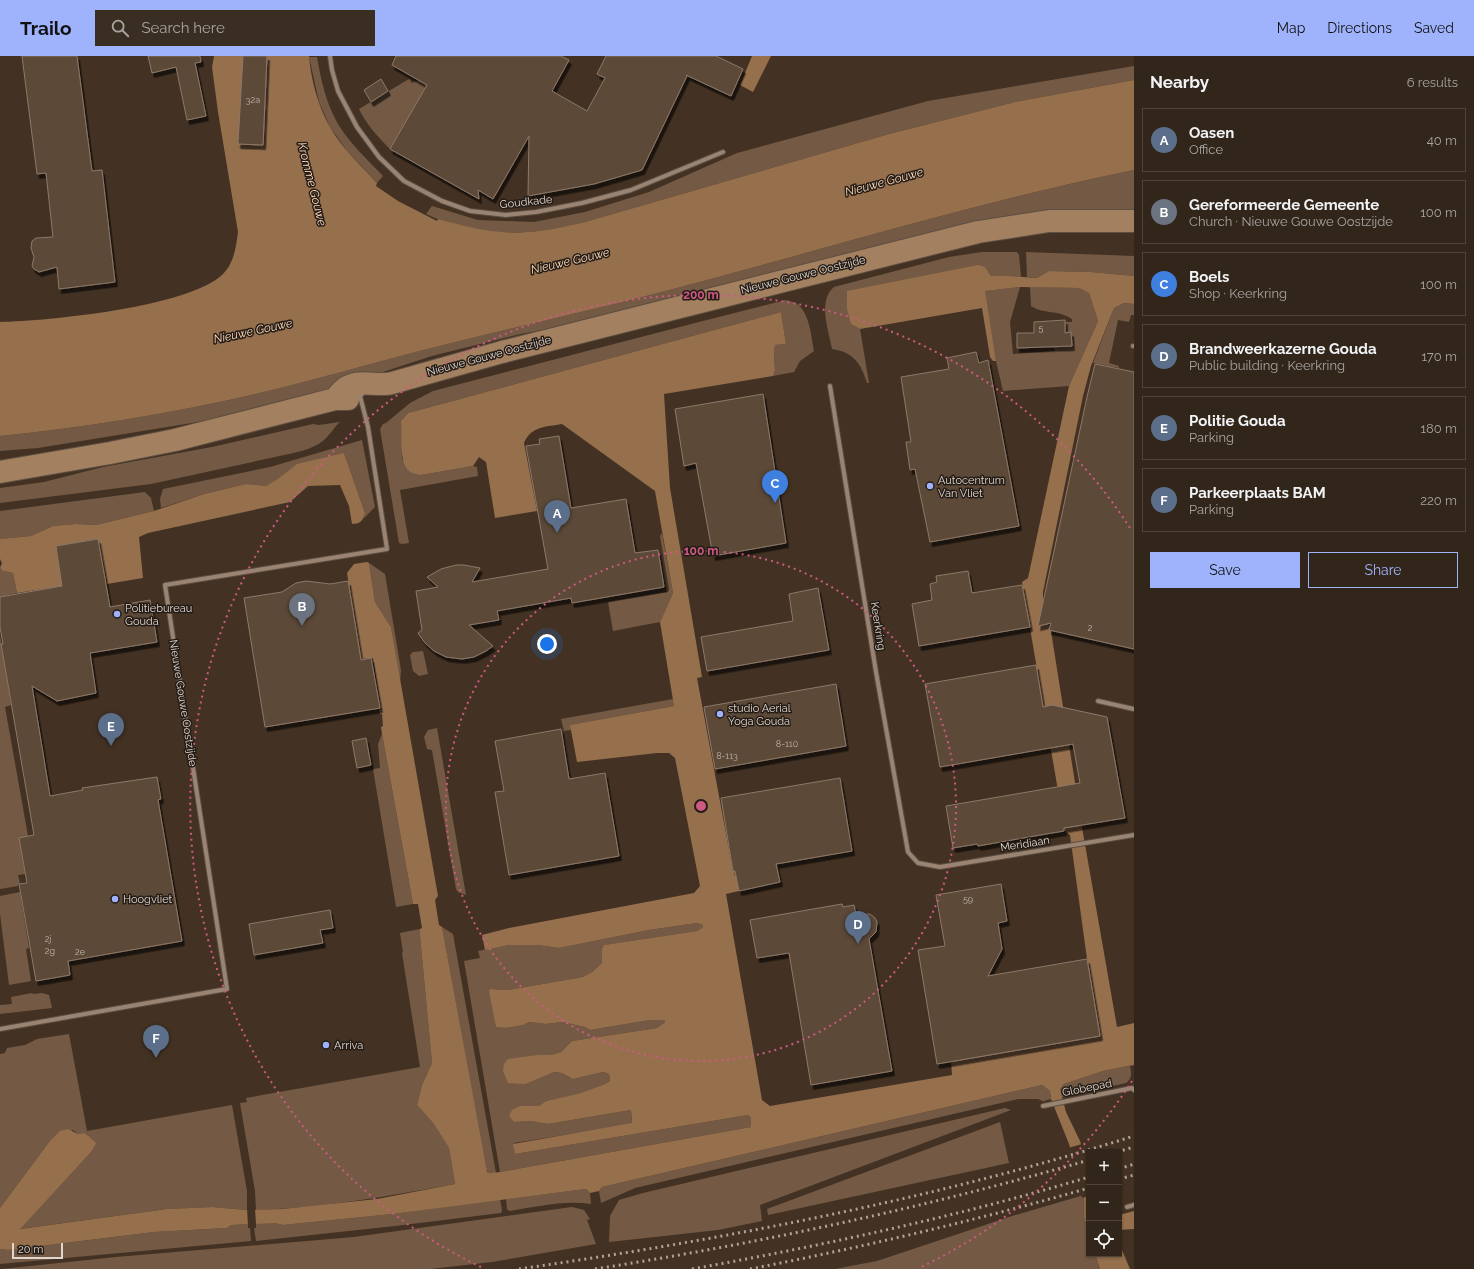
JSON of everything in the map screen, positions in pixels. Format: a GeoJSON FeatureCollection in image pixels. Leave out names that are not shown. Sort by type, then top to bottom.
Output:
{"type":"FeatureCollection","features":[{"type":"Feature","properties":{"kind":"main road","name":"Nieuwe Gouwe Oostzijde"},"geometry":{"type":"LineString","coordinates":[[0,472],[175,440],[335,398],[348,399],[372,389],[502,352],[978,232],[1049,221],[1134,221]]}},
{"type":"Feature","properties":{"kind":"street","name":"Goudkade"},"geometry":{"type":"LineString","coordinates":[[330,56],[332,70],[338,90],[357,126],[379,157],[404,182],[442,201],[470,211],[506,215],[536,212],[582,203],[631,190],[723,152]]}},
{"type":"Feature","properties":{"kind":"street","name":"Keerkring"},"geometry":{"type":"LineString","coordinates":[[830,386],[875,664],[908,852],[918,863]]}},
{"type":"Feature","properties":{"kind":"street","name":"Nieuwe Gouwe Oostzijde"},"geometry":{"type":"LineString","coordinates":[[0,1030],[227,989],[165,585],[387,549],[368,427],[372,389]]}},
{"type":"Feature","properties":{"kind":"street"},"geometry":{"type":"LineString","coordinates":[[1098,701],[1134,710]]}},
{"type":"Feature","properties":{"kind":"street","name":"Meridiaan"},"geometry":{"type":"LineString","coordinates":[[918,863],[940,867],[1134,835]]}},
{"type":"Feature","properties":{"kind":"street","name":"Globepad"},"geometry":{"type":"LineString","coordinates":[[1043,1106],[1132,1088],[1134,1090]]}},
{"type":"Feature","properties":{"kind":"street"},"geometry":{"type":"LineString","coordinates":[[1127,1208],[1134,1205]]}},
{"type":"Feature","properties":{"kind":"shaded area"},"geometry":{"type":"Polygon","coordinates":[[[309,57],[317,57],[324,91],[338,124],[354,145],[383,176],[377,183],[348,152],[330,127],[319,102],[309,57]]]}},
{"type":"Feature","properties":{"kind":"shaded area"},"geometry":{"type":"Polygon","coordinates":[[[1134,66],[1134,80],[1015,102],[889,134],[564,227],[542,231],[516,233],[489,231],[462,227],[426,214],[432,206],[478,220],[534,222],[585,212],[649,192],[737,153],[928,101],[1134,66]]]}},
{"type":"Feature","properties":{"kind":"shaded area"},"geometry":{"type":"Polygon","coordinates":[[[409,79],[412,83],[419,80],[430,81],[390,149],[365,120],[359,109],[409,79]]]}},
{"type":"Feature","properties":{"kind":"shaded area"},"geometry":{"type":"Polygon","coordinates":[[[1134,170],[1134,214],[1071,212],[621,316],[520,334],[432,356],[297,400],[204,421],[38,448],[0,451],[0,436],[131,419],[260,393],[403,355],[658,293],[1014,197],[1134,170]]]}},
{"type":"Feature","properties":{"kind":"shaded area"},"geometry":{"type":"Polygon","coordinates":[[[982,252],[1017,252],[1019,255],[1021,277],[991,276],[985,267],[851,324],[860,329],[869,383],[867,383],[859,364],[851,356],[832,349],[825,308],[829,293],[834,287],[949,257],[982,252]]]}},
{"type":"Feature","properties":{"kind":"shaded area"},"geometry":{"type":"Polygon","coordinates":[[[1026,252],[1134,256],[1134,276],[1091,272],[1049,271],[1037,278],[1027,277],[1026,252]]]}},
{"type":"Feature","properties":{"kind":"shaded area"},"geometry":{"type":"Polygon","coordinates":[[[1020,287],[1010,322],[1013,354],[1055,351],[1054,347],[1072,346],[1071,332],[1065,333],[1065,322],[1072,322],[1072,319],[1062,314],[1041,310],[1031,306],[1030,287],[1079,288],[1089,293],[1098,321],[1069,386],[1003,391],[996,361],[984,291],[1020,287]]]}},
{"type":"Feature","properties":{"kind":"shaded area"},"geometry":{"type":"Polygon","coordinates":[[[786,300],[796,303],[801,307],[809,325],[814,351],[800,361],[794,372],[773,376],[775,371],[775,345],[786,344],[781,312],[408,413],[401,421],[402,459],[421,475],[473,466],[477,467],[478,476],[400,490],[409,543],[399,543],[380,429],[383,424],[410,403],[433,391],[786,300]]]}},
{"type":"Feature","properties":{"kind":"shaded area"},"geometry":{"type":"Polygon","coordinates":[[[1124,303],[1134,304],[1134,315],[1131,315],[1129,322],[1118,320],[1109,363],[1119,366],[1119,368],[1093,363],[1114,308],[1124,303]]]}},
{"type":"Feature","properties":{"kind":"shaded area"},"geometry":{"type":"Polygon","coordinates":[[[340,422],[327,437],[319,443],[310,448],[294,453],[151,484],[0,503],[0,488],[44,482],[103,467],[212,447],[313,424],[319,425],[340,422]]]}},
{"type":"Feature","properties":{"kind":"shaded area"},"geometry":{"type":"Polygon","coordinates":[[[362,440],[375,507],[363,519],[365,513],[344,453],[266,486],[246,484],[204,494],[161,508],[160,499],[163,489],[270,467],[362,440]]]}},
{"type":"Feature","properties":{"kind":"shaded area"},"geometry":{"type":"Polygon","coordinates":[[[145,492],[151,498],[154,511],[96,525],[75,524],[53,526],[31,536],[0,539],[0,511],[145,492]]]}},
{"type":"Feature","properties":{"kind":"shaded area"},"geometry":{"type":"Polygon","coordinates":[[[662,533],[673,593],[660,622],[613,631],[608,602],[668,592],[669,589],[660,536],[662,533]]]}},
{"type":"Feature","properties":{"kind":"shaded area"},"geometry":{"type":"Polygon","coordinates":[[[369,563],[385,574],[401,670],[400,682],[391,627],[375,602],[369,563]]]}},
{"type":"Feature","properties":{"kind":"shaded area"},"geometry":{"type":"Polygon","coordinates":[[[0,568],[3,571],[13,573],[17,593],[0,597],[0,568]]]}},
{"type":"Feature","properties":{"kind":"shaded area"},"geometry":{"type":"Polygon","coordinates":[[[0,635],[11,705],[5,707],[28,836],[19,838],[25,874],[18,875],[20,884],[18,884],[18,886],[0,889],[0,635]]]}},
{"type":"Feature","properties":{"kind":"shaded area"},"geometry":{"type":"Polygon","coordinates":[[[423,651],[428,674],[419,676],[413,671],[410,655],[413,652],[423,651]]]}},
{"type":"Feature","properties":{"kind":"shaded area"},"geometry":{"type":"Polygon","coordinates":[[[673,699],[674,706],[571,725],[571,730],[564,731],[561,719],[673,699]]]}},
{"type":"Feature","properties":{"kind":"shaded area"},"geometry":{"type":"Polygon","coordinates":[[[437,728],[466,895],[458,892],[456,889],[432,750],[427,749],[424,737],[428,730],[437,728]]]}},
{"type":"Feature","properties":{"kind":"shaded area"},"geometry":{"type":"Polygon","coordinates":[[[382,734],[413,904],[396,907],[373,769],[380,768],[378,744],[382,734]]]}},
{"type":"Feature","properties":{"kind":"shaded area"},"geometry":{"type":"Polygon","coordinates":[[[20,892],[29,948],[26,949],[31,981],[9,985],[0,914],[0,896],[20,892]]]}},
{"type":"Feature","properties":{"kind":"shaded area"},"geometry":{"type":"Polygon","coordinates":[[[697,923],[703,925],[702,928],[697,931],[605,945],[602,949],[602,963],[592,972],[583,977],[508,990],[492,989],[496,1027],[506,1028],[523,1025],[529,1022],[546,1024],[562,1022],[585,1027],[590,1030],[650,1020],[664,1020],[665,1022],[657,1028],[572,1041],[561,1052],[551,1055],[538,1055],[554,1072],[562,1073],[573,1079],[603,1072],[609,1074],[610,1081],[582,1093],[546,1101],[539,1106],[520,1106],[514,1122],[531,1121],[548,1124],[631,1110],[632,1124],[514,1143],[515,1154],[748,1115],[751,1118],[751,1127],[500,1172],[464,961],[480,958],[478,951],[509,945],[538,945],[559,948],[649,930],[697,923]]]}},
{"type":"Feature","properties":{"kind":"shaded area"},"geometry":{"type":"Polygon","coordinates":[[[442,927],[453,934],[496,1173],[486,1171],[442,927]]]}},
{"type":"Feature","properties":{"kind":"shaded area"},"geometry":{"type":"Polygon","coordinates":[[[420,929],[432,1063],[422,1085],[417,1105],[433,1123],[449,1148],[455,1184],[331,1204],[256,1210],[255,1191],[240,1103],[247,1102],[246,1098],[420,1067],[400,933],[420,929]]]}},
{"type":"Feature","properties":{"kind":"shaded area"},"geometry":{"type":"Polygon","coordinates":[[[32,993],[49,995],[52,1008],[0,1014],[0,1005],[12,1004],[11,997],[32,993]]]}},
{"type":"Feature","properties":{"kind":"shaded area"},"geometry":{"type":"Polygon","coordinates":[[[69,1034],[87,1131],[232,1105],[247,1191],[247,1210],[212,1207],[167,1209],[19,1229],[92,1151],[95,1143],[88,1135],[78,1134],[73,1130],[49,1142],[0,1208],[0,1054],[5,1053],[7,1048],[25,1045],[37,1039],[69,1034]]]}},
{"type":"Feature","properties":{"kind":"shaded area"},"geometry":{"type":"Polygon","coordinates":[[[1130,1066],[1131,1077],[1126,1083],[1062,1097],[1060,1089],[1064,1084],[1103,1071],[1130,1066]]]}},
{"type":"Feature","properties":{"kind":"shaded area"},"geometry":{"type":"Polygon","coordinates":[[[1042,1085],[1050,1091],[1051,1099],[1044,1101],[1045,1102],[1038,1099],[1018,1099],[635,1188],[601,1203],[599,1191],[602,1187],[1042,1085]]]}},
{"type":"Feature","properties":{"kind":"shaded area"},"geometry":{"type":"Polygon","coordinates":[[[1005,1108],[1011,1110],[760,1205],[762,1221],[718,1230],[609,1242],[610,1216],[619,1200],[643,1193],[1005,1108]]]}},
{"type":"Feature","properties":{"kind":"shaded area"},"geometry":{"type":"Polygon","coordinates":[[[1000,1122],[1009,1163],[768,1215],[767,1209],[1000,1122]]]}},
{"type":"Feature","properties":{"kind":"shaded area"},"geometry":{"type":"Polygon","coordinates":[[[586,1189],[590,1193],[591,1204],[560,1203],[509,1211],[507,1209],[506,1199],[586,1189]]]}},
{"type":"Feature","properties":{"kind":"shaded area"},"geometry":{"type":"Polygon","coordinates":[[[1084,1195],[1086,1257],[1096,1257],[1100,1269],[835,1269],[877,1261],[1009,1217],[1084,1195]]]}},
{"type":"Feature","properties":{"kind":"shaded area"},"geometry":{"type":"Polygon","coordinates":[[[500,1199],[502,1210],[501,1213],[395,1226],[256,1241],[254,1228],[256,1228],[256,1223],[274,1223],[283,1225],[393,1214],[500,1199]]]}},
{"type":"Feature","properties":{"kind":"shaded area"},"geometry":{"type":"Polygon","coordinates":[[[572,1207],[584,1210],[590,1219],[587,1220],[596,1244],[492,1262],[430,1269],[2,1269],[116,1257],[354,1237],[572,1207]]]}},
{"type":"Feature","properties":{"kind":"shaded area"},"geometry":{"type":"Polygon","coordinates":[[[248,1224],[248,1228],[250,1228],[251,1241],[0,1264],[0,1249],[8,1250],[154,1232],[227,1228],[231,1225],[248,1224]]]}},
{"type":"Feature","properties":{"kind":"water"},"geometry":{"type":"Polygon","coordinates":[[[214,56],[309,56],[311,74],[316,93],[330,127],[346,149],[377,183],[376,186],[398,201],[437,221],[438,219],[493,231],[516,233],[556,228],[585,222],[889,134],[1015,102],[1134,80],[1134,170],[1014,197],[658,293],[403,355],[260,393],[131,419],[0,436],[0,322],[50,319],[83,315],[151,303],[181,295],[206,285],[223,274],[230,265],[238,232],[218,112],[212,67],[214,56]]]}},
{"type":"Feature","properties":{"kind":"water"},"geometry":{"type":"Polygon","coordinates":[[[752,56],[771,56],[753,92],[740,85],[752,56]]]}},
{"type":"Feature","properties":{"kind":"water"},"geometry":{"type":"Polygon","coordinates":[[[978,265],[985,267],[991,276],[1037,278],[1049,271],[1091,272],[1134,276],[1134,304],[1124,303],[1114,308],[1091,366],[1083,396],[1043,592],[1043,601],[1051,631],[1083,833],[1117,1027],[1134,1023],[1134,1065],[1103,1071],[1064,1084],[1060,1089],[1066,1112],[1080,1141],[1086,1160],[1086,1225],[1084,1217],[1084,1195],[1069,1144],[1051,1099],[1050,1091],[1042,1085],[602,1187],[599,1191],[590,1193],[586,1189],[393,1214],[283,1225],[274,1223],[231,1225],[227,1228],[154,1232],[8,1250],[0,1249],[0,1208],[49,1142],[60,1131],[68,1129],[78,1134],[84,1133],[96,1143],[92,1151],[20,1229],[167,1209],[212,1207],[247,1210],[282,1209],[377,1199],[455,1184],[449,1148],[433,1123],[417,1105],[422,1085],[432,1063],[420,936],[420,929],[422,928],[418,904],[413,904],[382,734],[382,714],[380,714],[379,709],[381,709],[373,658],[361,659],[347,573],[354,564],[369,563],[375,602],[391,627],[438,896],[435,900],[439,925],[442,927],[487,1172],[500,1172],[751,1127],[751,1118],[748,1115],[515,1154],[513,1144],[632,1123],[631,1110],[548,1124],[531,1121],[514,1122],[509,1116],[512,1110],[520,1106],[539,1106],[546,1101],[581,1093],[610,1081],[609,1074],[603,1072],[573,1079],[562,1073],[554,1072],[525,1084],[508,1083],[503,1071],[504,1064],[508,1059],[538,1055],[551,1055],[561,1052],[572,1041],[657,1028],[665,1022],[664,1020],[650,1020],[590,1030],[585,1027],[562,1022],[546,1024],[529,1022],[523,1025],[506,1028],[496,1027],[489,991],[491,989],[508,990],[583,977],[592,972],[602,963],[602,949],[604,945],[697,931],[702,928],[703,925],[697,923],[649,930],[559,948],[538,945],[509,945],[485,950],[482,935],[509,928],[694,893],[700,886],[675,758],[669,753],[657,753],[577,762],[570,725],[674,706],[660,622],[673,593],[655,491],[562,424],[535,430],[527,437],[524,443],[537,511],[495,518],[486,462],[479,457],[473,466],[421,475],[411,472],[407,469],[403,459],[401,446],[401,421],[408,413],[781,312],[786,344],[775,345],[775,371],[773,376],[664,394],[670,488],[702,677],[697,678],[733,871],[735,871],[739,891],[726,894],[762,1100],[770,1106],[952,1075],[951,1061],[1100,1036],[1087,959],[1070,835],[1065,831],[1022,582],[1028,578],[1069,386],[1098,321],[1089,293],[1079,288],[1020,287],[985,291],[996,361],[993,361],[990,357],[982,308],[860,329],[851,324],[847,309],[847,291],[978,265]]]}},
{"type":"Feature","properties":{"kind":"water"},"geometry":{"type":"Polygon","coordinates":[[[344,453],[365,513],[359,523],[352,524],[349,506],[340,485],[308,486],[290,502],[148,533],[139,537],[143,578],[107,584],[99,541],[96,539],[58,546],[57,550],[62,586],[17,593],[13,573],[3,571],[0,568],[2,563],[0,559],[0,539],[31,536],[53,526],[75,524],[96,525],[154,511],[204,494],[246,484],[266,486],[278,479],[297,464],[344,453]]]}},
{"type":"Feature","properties":{"kind":"water"},"geometry":{"type":"Polygon","coordinates":[[[1134,1211],[1134,1229],[1122,1230],[1122,1214],[1134,1211]]]}},
{"type":"Feature","properties":{"kind":"water"},"geometry":{"type":"Polygon","coordinates":[[[1122,1250],[1130,1269],[1100,1269],[1096,1257],[1122,1257],[1122,1250]]]}},
{"type":"Feature","properties":{"kind":"pier"},"geometry":{"type":"Polygon","coordinates":[[[1082,1144],[1086,1155],[1086,1197],[1082,1198],[1068,1148],[1082,1144]]]}},
{"type":"Feature","properties":{"kind":"pier"},"geometry":{"type":"Polygon","coordinates":[[[247,1208],[255,1208],[256,1225],[248,1226],[247,1208]]]}},
{"type":"Feature","properties":{"kind":"building"},"geometry":{"type":"Polygon","coordinates":[[[22,56],[77,56],[92,171],[102,170],[115,282],[59,289],[57,267],[39,272],[32,266],[34,257],[31,248],[32,241],[36,238],[53,237],[46,173],[37,174],[22,56]]]}},
{"type":"Feature","properties":{"kind":"building"},"geometry":{"type":"Polygon","coordinates":[[[148,56],[200,56],[201,62],[195,63],[206,116],[187,120],[176,67],[152,73],[148,56]]]}},
{"type":"Feature","properties":{"kind":"building"},"geometry":{"type":"Polygon","coordinates":[[[243,56],[267,56],[263,145],[238,144],[243,56]]]}},
{"type":"Feature","properties":{"kind":"building"},"geometry":{"type":"Polygon","coordinates":[[[396,56],[561,56],[569,60],[552,91],[587,111],[605,78],[597,74],[606,56],[716,56],[743,69],[731,96],[686,75],[687,76],[642,170],[594,184],[528,196],[529,136],[493,199],[478,190],[479,199],[390,149],[427,85],[392,65],[396,56]]]}},
{"type":"Feature","properties":{"kind":"building"},"geometry":{"type":"Polygon","coordinates":[[[381,79],[388,91],[371,102],[364,90],[381,79]]]}},
{"type":"Feature","properties":{"kind":"building"},"geometry":{"type":"Polygon","coordinates":[[[1065,320],[1065,333],[1071,332],[1072,346],[1017,348],[1017,333],[1034,333],[1034,322],[1065,320]]]}},
{"type":"Feature","properties":{"kind":"building"},"geometry":{"type":"Polygon","coordinates":[[[976,352],[979,363],[988,360],[1019,526],[930,542],[915,469],[910,470],[906,442],[911,442],[901,377],[949,369],[947,358],[976,352]]]}},
{"type":"Feature","properties":{"kind":"building"},"geometry":{"type":"Polygon","coordinates":[[[1095,364],[1134,372],[1134,649],[1049,630],[1051,623],[1038,626],[1095,364]]]}},
{"type":"Feature","properties":{"kind":"building"},"geometry":{"type":"Polygon","coordinates":[[[763,394],[786,543],[713,556],[696,463],[684,466],[675,409],[763,394]]]}},
{"type":"Feature","properties":{"kind":"building"},"geometry":{"type":"Polygon","coordinates":[[[559,436],[571,508],[626,499],[635,553],[658,550],[664,587],[572,603],[571,598],[497,611],[499,620],[469,625],[493,646],[486,651],[474,657],[462,659],[446,657],[434,651],[425,643],[418,633],[422,630],[416,591],[438,587],[427,577],[441,569],[456,565],[480,568],[472,582],[548,569],[526,446],[540,444],[539,439],[559,436]]]}},
{"type":"Feature","properties":{"kind":"building"},"geometry":{"type":"Polygon","coordinates":[[[98,539],[110,607],[150,600],[157,642],[90,653],[96,693],[57,701],[32,686],[50,796],[83,790],[82,788],[157,777],[161,799],[158,800],[182,941],[68,961],[70,975],[36,981],[19,884],[27,883],[19,838],[34,835],[1,644],[3,644],[0,627],[0,597],[62,586],[56,546],[98,539]]]}},
{"type":"Feature","properties":{"kind":"building"},"geometry":{"type":"Polygon","coordinates":[[[968,571],[972,593],[1022,585],[1030,627],[919,646],[912,604],[932,600],[930,584],[937,582],[936,576],[968,571]]]}},
{"type":"Feature","properties":{"kind":"building"},"geometry":{"type":"Polygon","coordinates":[[[306,581],[330,584],[348,581],[361,660],[371,658],[380,708],[265,727],[244,598],[282,592],[296,583],[306,581]]]}},
{"type":"Feature","properties":{"kind":"building"},"geometry":{"type":"Polygon","coordinates":[[[818,588],[829,650],[707,671],[701,637],[793,621],[789,594],[818,588]]]}},
{"type":"Feature","properties":{"kind":"building"},"geometry":{"type":"Polygon","coordinates":[[[1036,665],[1043,707],[1052,705],[1107,717],[1125,818],[1064,828],[1064,831],[978,846],[977,844],[953,848],[946,806],[1080,783],[1073,744],[940,767],[925,684],[1036,665]]]}},
{"type":"Feature","properties":{"kind":"building"},"geometry":{"type":"Polygon","coordinates":[[[836,684],[846,746],[715,769],[704,707],[836,684]]]}},
{"type":"Feature","properties":{"kind":"building"},"geometry":{"type":"Polygon","coordinates":[[[561,729],[569,779],[605,773],[619,856],[509,875],[495,792],[504,791],[495,741],[561,729]]]}},
{"type":"Feature","properties":{"kind":"building"},"geometry":{"type":"Polygon","coordinates":[[[366,738],[371,765],[357,768],[352,741],[366,738]]]}},
{"type":"Feature","properties":{"kind":"building"},"geometry":{"type":"Polygon","coordinates":[[[840,778],[852,851],[776,864],[780,882],[739,891],[735,871],[733,871],[721,798],[840,778]]]}},
{"type":"Feature","properties":{"kind":"building"},"geometry":{"type":"Polygon","coordinates":[[[1001,884],[1007,921],[998,923],[1002,949],[988,976],[1087,959],[1100,1036],[937,1064],[918,950],[945,946],[936,895],[1001,884]]]}},
{"type":"Feature","properties":{"kind":"building"},"geometry":{"type":"Polygon","coordinates":[[[842,904],[843,907],[854,905],[856,915],[870,914],[877,922],[876,932],[869,939],[892,1071],[811,1085],[789,953],[757,958],[750,920],[842,904]]]}},
{"type":"Feature","properties":{"kind":"building"},"geometry":{"type":"Polygon","coordinates":[[[330,910],[333,928],[320,930],[323,943],[254,955],[249,924],[330,910]]]}},
{"type":"Feature","properties":{"kind":"railway"},"geometry":{"type":"LineString","coordinates":[[519,1269],[675,1244],[830,1215],[983,1179],[1059,1159],[1134,1136]]}},
{"type":"Feature","properties":{"kind":"railway"},"geometry":{"type":"LineString","coordinates":[[1122,1151],[1134,1147]]}},
{"type":"Feature","properties":{"kind":"railway"},"geometry":{"type":"LineString","coordinates":[[595,1269],[720,1248],[844,1222],[967,1193],[1086,1161]]}},
{"type":"Feature","properties":{"kind":"railway"},"geometry":{"type":"LineString","coordinates":[[1122,1168],[1134,1164]]}},
{"type":"Feature","properties":{"kind":"railway"},"geometry":{"type":"LineString","coordinates":[[1122,1178],[1134,1175]]}},
{"type":"Feature","properties":{"kind":"railway"},"geometry":{"type":"LineString","coordinates":[[692,1269],[892,1229],[1086,1178]]}},
{"type":"Feature","properties":{"kind":"railway"},"geometry":{"type":"LineString","coordinates":[[750,1269],[835,1252],[920,1232],[1086,1189]]}},
{"type":"Feature","properties":{"kind":"place","name":"Autocentrum Van Vliet"},"geometry":{"type":"Point","coordinates":[930,486]}},
{"type":"Feature","properties":{"kind":"place","name":"Boels"},"geometry":{"type":"Point","coordinates":[775,503]}},
{"type":"Feature","properties":{"kind":"place","name":"Oasen"},"geometry":{"type":"Point","coordinates":[557,533]}},
{"type":"Feature","properties":{"kind":"place","name":"Politiebureau Gouda"},"geometry":{"type":"Point","coordinates":[117,614]}},
{"type":"Feature","properties":{"kind":"place","name":"Gereformeerde Gemeente"},"geometry":{"type":"Point","coordinates":[302,626]}},
{"type":"Feature","properties":{"kind":"place","name":"studio Aerial Yoga Gouda"},"geometry":{"type":"Point","coordinates":[720,714]}},
{"type":"Feature","properties":{"kind":"place","name":"Politie Gouda"},"geometry":{"type":"Point","coordinates":[111,746]}},
{"type":"Feature","properties":{"kind":"place","name":"Hoogvliet"},"geometry":{"type":"Point","coordinates":[115,899]}},
{"type":"Feature","properties":{"kind":"place","name":"Brandweerkazerne Gouda"},"geometry":{"type":"Point","coordinates":[858,944]}},
{"type":"Feature","properties":{"kind":"place","name":"Arriva"},"geometry":{"type":"Point","coordinates":[326,1045]}},
{"type":"Feature","properties":{"kind":"place","name":"Parkeerplaats BAM"},"geometry":{"type":"Point","coordinates":[156,1058]}},
{"type":"Feature","properties":{"kind":"water label","name":"Nieuwe Gouwe"},"geometry":{"type":"Point","coordinates":[884,182]}},
{"type":"Feature","properties":{"kind":"water label","name":"Kromme Gouwe"},"geometry":{"type":"Point","coordinates":[312,184]}},
{"type":"Feature","properties":{"kind":"water label","name":"Nieuwe Gouwe"},"geometry":{"type":"Point","coordinates":[570,261]}},
{"type":"Feature","properties":{"kind":"water label","name":"Nieuwe Gouwe"},"geometry":{"type":"Point","coordinates":[253,331]}}]}
